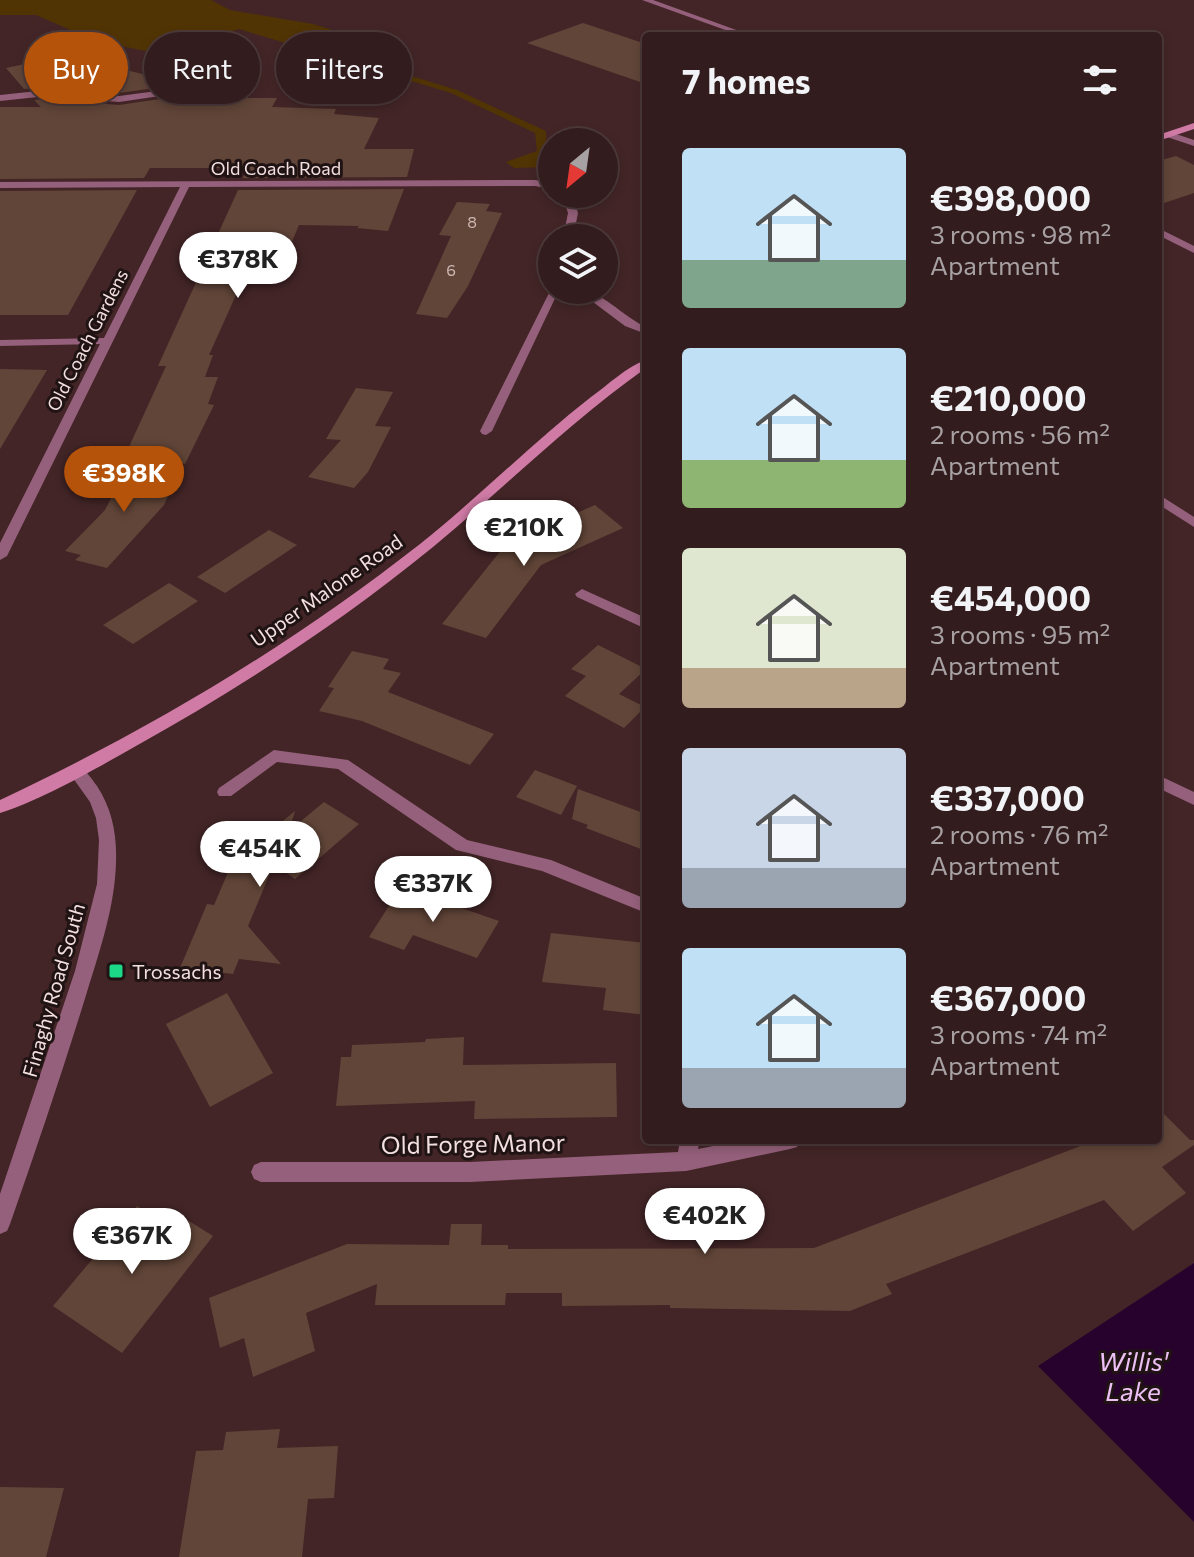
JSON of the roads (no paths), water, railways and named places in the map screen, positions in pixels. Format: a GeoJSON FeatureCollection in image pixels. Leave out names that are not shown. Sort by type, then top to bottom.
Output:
{"type":"FeatureCollection","features":[{"type":"Feature","properties":{"kind":"main road"},"geometry":{"type":"LineString","coordinates":[[1162,137],[1194,126]]}},
{"type":"Feature","properties":{"kind":"main road","name":"Upper Malone Road"},"geometry":{"type":"LineString","coordinates":[[0,807],[76,771],[215,694],[310,632],[426,546],[604,391],[642,366]]}},
{"type":"Feature","properties":{"kind":"street"},"geometry":{"type":"LineString","coordinates":[[646,0],[738,32]]}},
{"type":"Feature","properties":{"kind":"street"},"geometry":{"type":"LineString","coordinates":[[0,98],[47,93],[119,99],[144,93]]}},
{"type":"Feature","properties":{"kind":"street"},"geometry":{"type":"LineString","coordinates":[[1170,135],[1194,143]]}},
{"type":"Feature","properties":{"kind":"street","name":"Old Coach Gardens"},"geometry":{"type":"LineString","coordinates":[[0,556],[186,184]]}},
{"type":"Feature","properties":{"kind":"street","name":"Old Coach Road"},"geometry":{"type":"LineString","coordinates":[[0,185],[538,184]]}},
{"type":"Feature","properties":{"kind":"street"},"geometry":{"type":"LineString","coordinates":[[1162,233],[1194,250]]}},
{"type":"Feature","properties":{"kind":"street"},"geometry":{"type":"LineString","coordinates":[[486,431],[547,304]]}},
{"type":"Feature","properties":{"kind":"street"},"geometry":{"type":"LineString","coordinates":[[601,304],[642,329]]}},
{"type":"Feature","properties":{"kind":"street"},"geometry":{"type":"LineString","coordinates":[[0,343],[107,341]]}},
{"type":"Feature","properties":{"kind":"street"},"geometry":{"type":"LineString","coordinates":[[1162,504],[1194,523]]}},
{"type":"Feature","properties":{"kind":"street"},"geometry":{"type":"LineString","coordinates":[[582,594],[642,622]]}},
{"type":"Feature","properties":{"kind":"street"},"geometry":{"type":"LineString","coordinates":[[225,792],[274,756],[342,764],[462,845],[545,865],[642,904]]}},
{"type":"Feature","properties":{"kind":"street","name":"Finaghy Road South"},"geometry":{"type":"LineString","coordinates":[[0,1224],[67,1030],[96,932],[104,889],[107,857],[104,817],[92,791],[76,771]]}},
{"type":"Feature","properties":{"kind":"street"},"geometry":{"type":"LineString","coordinates":[[1162,783],[1194,799]]}},
{"type":"Feature","properties":{"kind":"street"},"geometry":{"type":"LineString","coordinates":[[686,1161],[689,1144]]}},
{"type":"Feature","properties":{"kind":"street","name":"Old Forge Manor"},"geometry":{"type":"LineString","coordinates":[[261,1172],[470,1172],[686,1161],[770,1144]]}},
{"type":"Feature","properties":{"kind":"water","name":"Willis' Lake"},"geometry":{"type":"Polygon","coordinates":[[[1194,1263],[1194,1522],[1038,1366],[1194,1263]]]}},
{"type":"Feature","properties":{"kind":"place","name":"Trossachs"},"geometry":{"type":"Point","coordinates":[116,971]}}]}
